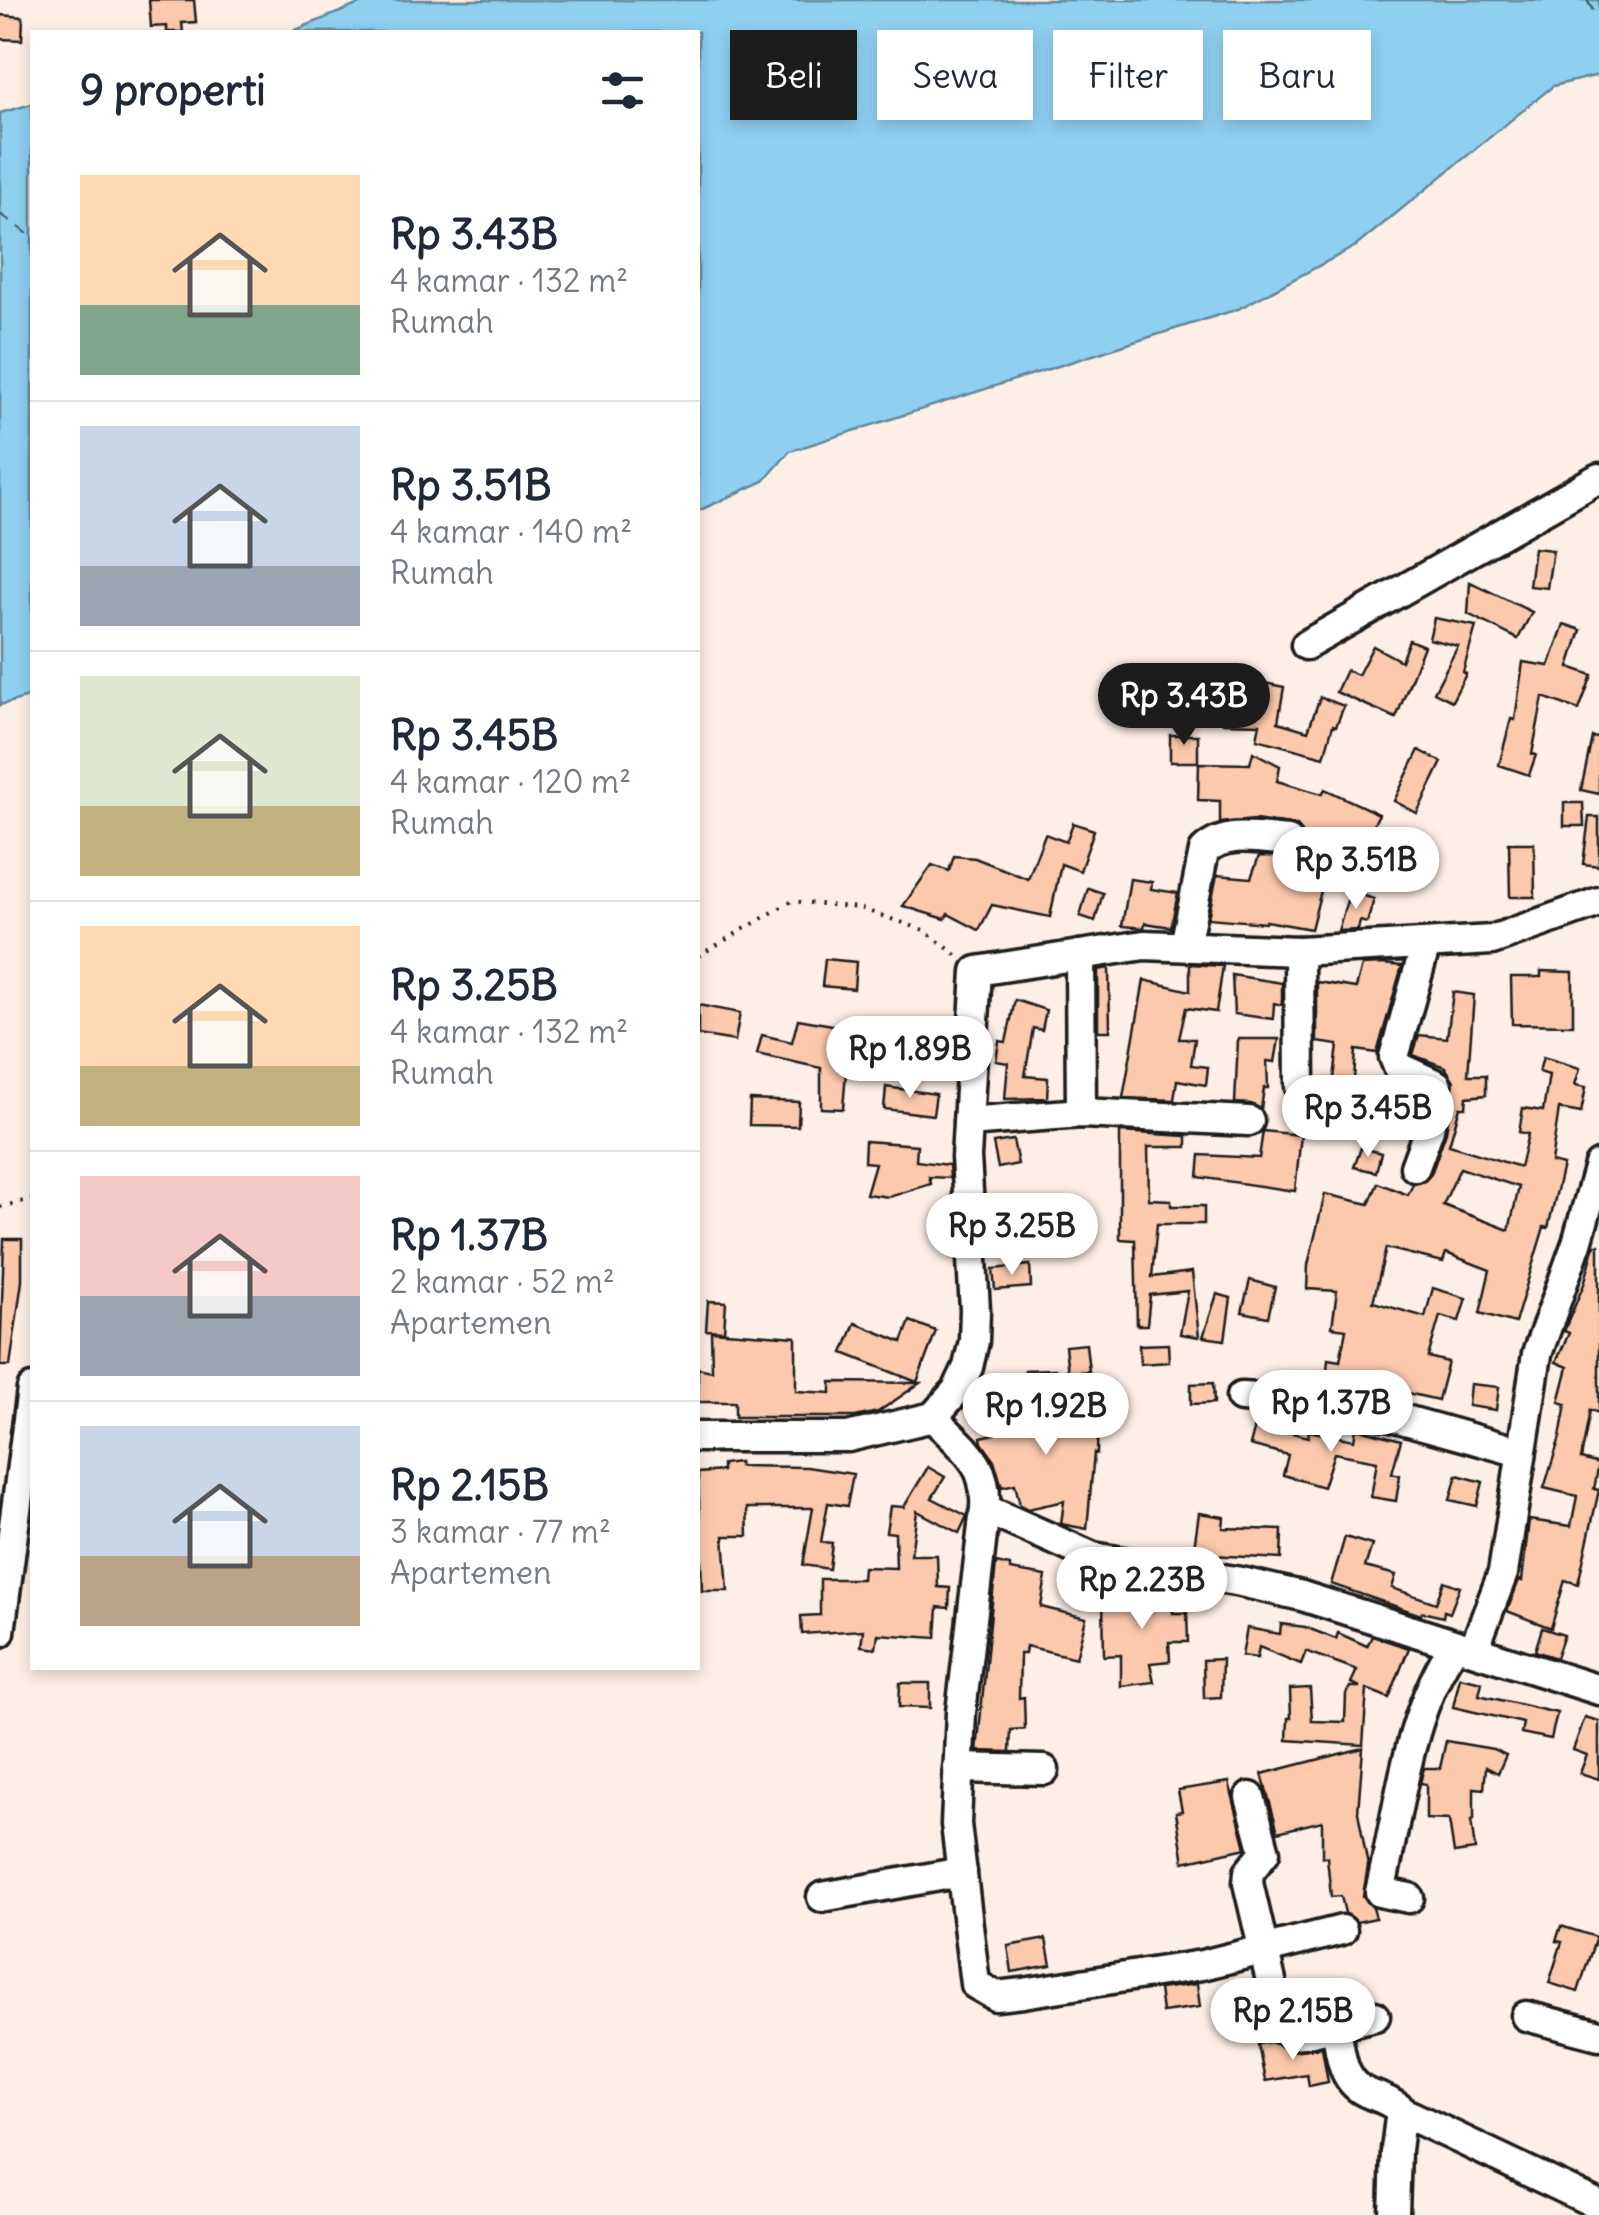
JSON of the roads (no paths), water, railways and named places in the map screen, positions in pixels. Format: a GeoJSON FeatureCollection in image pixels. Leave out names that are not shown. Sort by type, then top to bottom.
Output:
{"type":"FeatureCollection","features":[{"type":"Feature","properties":{"kind":"street"},"geometry":{"type":"LineString","coordinates":[[1306,645],[1599,478]]}},
{"type":"Feature","properties":{"kind":"street"},"geometry":{"type":"LineString","coordinates":[[1185,946],[1204,851],[1215,840],[1230,837],[1288,840]]}},
{"type":"Feature","properties":{"kind":"street"},"geometry":{"type":"LineString","coordinates":[[700,1437],[848,1437],[933,1417],[957,1390],[968,1368],[974,1341],[966,1194],[977,971],[1144,945],[1299,951],[1492,940],[1599,902]]}},
{"type":"Feature","properties":{"kind":"street"},"geometry":{"type":"LineString","coordinates":[[1414,1167],[1429,1129],[1437,1085],[1398,1067],[1394,1057],[1426,944]]}},
{"type":"Feature","properties":{"kind":"street"},"geometry":{"type":"LineString","coordinates":[[1299,951],[1300,1087]]}},
{"type":"Feature","properties":{"kind":"street"},"geometry":{"type":"LineString","coordinates":[[1080,955],[1081,1113]]}},
{"type":"Feature","properties":{"kind":"street"},"geometry":{"type":"LineString","coordinates":[[968,1122],[1081,1113],[1249,1121]]}},
{"type":"Feature","properties":{"kind":"street"},"geometry":{"type":"LineString","coordinates":[[1410,1898],[1380,1892],[1408,1763],[1435,1680],[1465,1647],[1504,1573],[1537,1354],[1599,1165]]}},
{"type":"Feature","properties":{"kind":"street"},"geometry":{"type":"LineString","coordinates":[[1241,1397],[1296,1400],[1390,1416],[1520,1452]]}},
{"type":"Feature","properties":{"kind":"street"},"geometry":{"type":"LineString","coordinates":[[0,1632],[30,1404]]}},
{"type":"Feature","properties":{"kind":"street"},"geometry":{"type":"LineString","coordinates":[[933,1417],[979,1466],[986,1488],[970,1626],[956,1824],[975,1984],[996,1996],[1202,1965],[1342,1930]]}},
{"type":"Feature","properties":{"kind":"street"},"geometry":{"type":"LineString","coordinates":[[985,1509],[1093,1558],[1302,1596],[1599,1690]]}},
{"type":"Feature","properties":{"kind":"street"},"geometry":{"type":"LineString","coordinates":[[958,1768],[1044,1770]]}},
{"type":"Feature","properties":{"kind":"street"},"geometry":{"type":"LineString","coordinates":[[1250,1797],[1265,1849],[1264,1857],[1248,1877],[1282,2028],[1292,2034],[1375,2016]]}},
{"type":"Feature","properties":{"kind":"street"},"geometry":{"type":"LineString","coordinates":[[822,1897],[962,1872]]}},
{"type":"Feature","properties":{"kind":"street"},"geometry":{"type":"LineString","coordinates":[[1526,2016],[1599,2035]]}},
{"type":"Feature","properties":{"kind":"street"},"geometry":{"type":"LineString","coordinates":[[1336,2027],[1344,2068],[1352,2085],[1599,2205]]}},
{"type":"Feature","properties":{"kind":"street"},"geometry":{"type":"LineString","coordinates":[[1394,2215],[1401,2110]]}},
{"type":"Feature","properties":{"kind":"water"},"geometry":{"type":"Polygon","coordinates":[[[369,0],[1599,0],[1599,75],[1553,86],[1356,246],[1238,309],[790,451],[764,481],[700,510],[700,30],[296,30],[369,0]]]}},
{"type":"Feature","properties":{"kind":"water"},"geometry":{"type":"Polygon","coordinates":[[[30,105],[30,697],[0,705],[0,113],[30,105]]]}}]}
